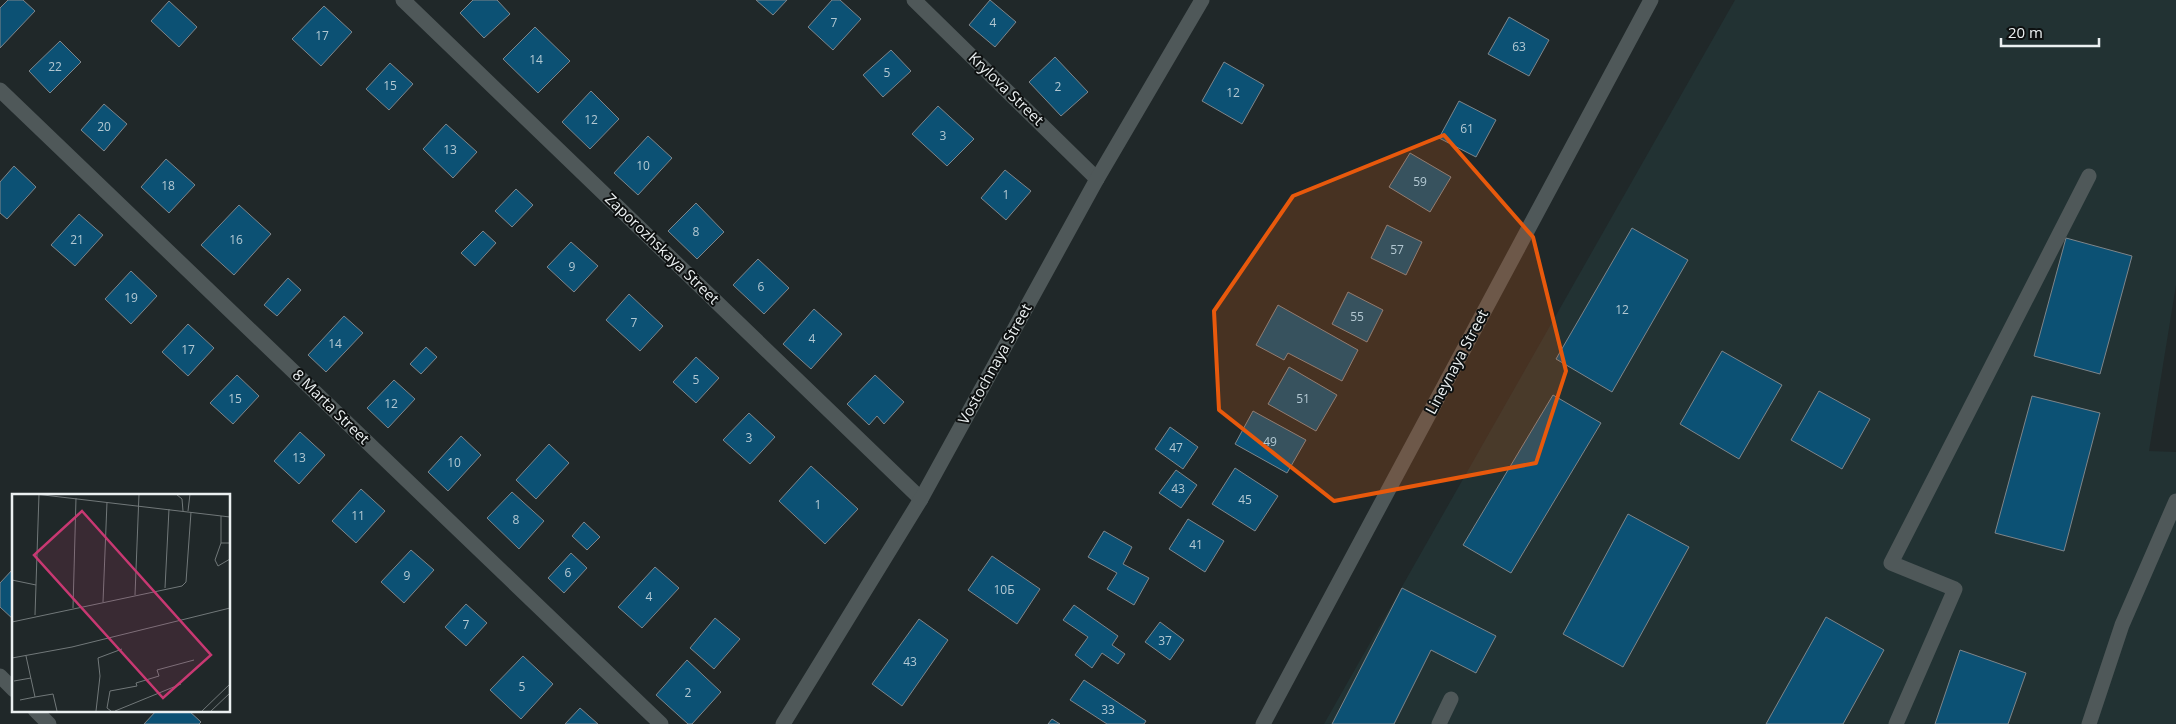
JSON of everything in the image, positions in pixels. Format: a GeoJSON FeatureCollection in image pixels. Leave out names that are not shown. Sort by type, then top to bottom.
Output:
{"type":"FeatureCollection","features":[{"type":"Feature","properties":{"kind":"street","name":"Zaporozhskaya Street"},"geometry":{"type":"LineString","coordinates":[[402,0],[921,499]]}},
{"type":"Feature","properties":{"kind":"street","name":"Krylova Street"},"geometry":{"type":"LineString","coordinates":[[914,0],[1098,179]]}},
{"type":"Feature","properties":{"kind":"street","name":"Vostochnaya Street"},"geometry":{"type":"LineString","coordinates":[[783,724],[921,499],[1098,179],[1202,0]]}},
{"type":"Feature","properties":{"kind":"street","name":"Lineynaya Street"},"geometry":{"type":"LineString","coordinates":[[1263,724],[1651,0]]}},
{"type":"Feature","properties":{"kind":"street","name":"8 Marta Street"},"geometry":{"type":"LineString","coordinates":[[0,90],[661,724]]}},
{"type":"Feature","properties":{"kind":"street"},"geometry":{"type":"LineString","coordinates":[[1896,724],[1955,590],[1891,563],[2089,176]]}},
{"type":"Feature","properties":{"kind":"street"},"geometry":{"type":"LineString","coordinates":[[2089,724],[2122,625],[2176,501]]}},
{"type":"Feature","properties":{"kind":"street"},"geometry":{"type":"LineString","coordinates":[[0,676],[12,688]]}},
{"type":"Feature","properties":{"kind":"street"},"geometry":{"type":"LineString","coordinates":[[1439,724],[1451,699]]}},
{"type":"Feature","properties":{"kind":"street"},"geometry":{"type":"LineString","coordinates":[[37,712],[49,724]]}},
{"type":"Feature","properties":{"kind":"highlighted area"},"geometry":{"type":"Polygon","coordinates":[[[1444,135],[1533,237],[1566,371],[1536,463],[1334,501],[1219,410],[1214,311],[1293,196],[1444,135]]]}},
{"type":"Feature","properties":{"kind":"shaded area"},"geometry":{"type":"Polygon","coordinates":[[[1735,0],[2176,0],[2176,285],[2149,451],[2176,452],[2176,724],[1324,724],[1735,0]]]}},
{"type":"Feature","properties":{"kind":"building"},"geometry":{"type":"Polygon","coordinates":[[[8,0],[23,0],[35,11],[0,48],[0,8],[8,0]]]}},
{"type":"Feature","properties":{"kind":"building"},"geometry":{"type":"Polygon","coordinates":[[[473,0],[497,0],[510,14],[484,38],[460,13],[473,0]]]}},
{"type":"Feature","properties":{"kind":"building"},"geometry":{"type":"Polygon","coordinates":[[[756,0],[787,0],[773,15],[756,0]]]}},
{"type":"Feature","properties":{"kind":"building"},"geometry":{"type":"Polygon","coordinates":[[[832,0],[840,0],[861,19],[833,50],[808,27],[832,0]]]}},
{"type":"Feature","properties":{"kind":"building"},"geometry":{"type":"Polygon","coordinates":[[[990,0],[1016,22],[995,47],[969,25],[990,0]]]}},
{"type":"Feature","properties":{"kind":"building"},"geometry":{"type":"Polygon","coordinates":[[[169,1],[197,27],[179,47],[151,21],[169,1]]]}},
{"type":"Feature","properties":{"kind":"building"},"geometry":{"type":"Polygon","coordinates":[[[324,6],[352,32],[321,66],[292,39],[324,6]]]}},
{"type":"Feature","properties":{"kind":"building"},"geometry":{"type":"Polygon","coordinates":[[[1509,17],[1549,40],[1529,76],[1488,54],[1509,17]]]}},
{"type":"Feature","properties":{"kind":"building"},"geometry":{"type":"Polygon","coordinates":[[[535,27],[570,61],[538,93],[503,59],[535,27]]]}},
{"type":"Feature","properties":{"kind":"building"},"geometry":{"type":"Polygon","coordinates":[[[60,41],[81,62],[50,93],[29,71],[60,41]]]}},
{"type":"Feature","properties":{"kind":"building"},"geometry":{"type":"Polygon","coordinates":[[[891,50],[911,71],[883,97],[863,75],[891,50]]]}},
{"type":"Feature","properties":{"kind":"building"},"geometry":{"type":"Polygon","coordinates":[[[1055,57],[1088,92],[1061,116],[1029,82],[1055,57]]]}},
{"type":"Feature","properties":{"kind":"building"},"geometry":{"type":"Polygon","coordinates":[[[1224,62],[1264,85],[1242,124],[1202,101],[1224,62]]]}},
{"type":"Feature","properties":{"kind":"building"},"geometry":{"type":"Polygon","coordinates":[[[390,63],[413,84],[389,110],[366,89],[390,63]]]}},
{"type":"Feature","properties":{"kind":"building"},"geometry":{"type":"Polygon","coordinates":[[[591,91],[619,119],[590,149],[562,122],[591,91]]]}},
{"type":"Feature","properties":{"kind":"building"},"geometry":{"type":"Polygon","coordinates":[[[1459,101],[1496,120],[1476,157],[1439,138],[1459,101]]]}},
{"type":"Feature","properties":{"kind":"building"},"geometry":{"type":"Polygon","coordinates":[[[104,104],[127,124],[104,151],[81,130],[104,104]]]}},
{"type":"Feature","properties":{"kind":"building"},"geometry":{"type":"Polygon","coordinates":[[[938,106],[974,139],[947,166],[912,134],[938,106]]]}},
{"type":"Feature","properties":{"kind":"building"},"geometry":{"type":"Polygon","coordinates":[[[446,124],[477,152],[453,178],[423,149],[446,124]]]}},
{"type":"Feature","properties":{"kind":"building"},"geometry":{"type":"Polygon","coordinates":[[[648,136],[672,158],[638,195],[614,173],[648,136]]]}},
{"type":"Feature","properties":{"kind":"building"},"geometry":{"type":"Polygon","coordinates":[[[1410,153],[1451,177],[1430,212],[1389,187],[1410,153]]]}},
{"type":"Feature","properties":{"kind":"building"},"geometry":{"type":"Polygon","coordinates":[[[166,159],[195,185],[169,213],[141,187],[166,159]]]}},
{"type":"Feature","properties":{"kind":"building"},"geometry":{"type":"Polygon","coordinates":[[[14,166],[36,187],[7,219],[0,213],[0,182],[14,166]]]}},
{"type":"Feature","properties":{"kind":"building"},"geometry":{"type":"Polygon","coordinates":[[[1005,170],[1031,191],[1006,220],[981,198],[1005,170]]]}},
{"type":"Feature","properties":{"kind":"building"},"geometry":{"type":"Polygon","coordinates":[[[516,189],[533,205],[512,227],[495,211],[516,189]]]}},
{"type":"Feature","properties":{"kind":"building"},"geometry":{"type":"Polygon","coordinates":[[[696,203],[724,232],[697,259],[668,231],[696,203]]]}},
{"type":"Feature","properties":{"kind":"building"},"geometry":{"type":"Polygon","coordinates":[[[239,205],[271,234],[234,275],[201,245],[239,205]]]}},
{"type":"Feature","properties":{"kind":"building"},"geometry":{"type":"Polygon","coordinates":[[[79,214],[103,235],[75,266],[51,245],[79,214]]]}},
{"type":"Feature","properties":{"kind":"building"},"geometry":{"type":"Polygon","coordinates":[[[1387,225],[1422,242],[1406,275],[1371,258],[1387,225]]]}},
{"type":"Feature","properties":{"kind":"building"},"geometry":{"type":"Polygon","coordinates":[[[1632,228],[1688,260],[1612,392],[1556,359],[1632,228]]]}},
{"type":"Feature","properties":{"kind":"building"},"geometry":{"type":"Polygon","coordinates":[[[483,231],[496,243],[475,266],[461,253],[483,231]]]}},
{"type":"Feature","properties":{"kind":"building"},"geometry":{"type":"Polygon","coordinates":[[[2066,238],[2132,256],[2100,374],[2034,356],[2066,238]]]}},
{"type":"Feature","properties":{"kind":"building"},"geometry":{"type":"Polygon","coordinates":[[[571,242],[598,266],[574,292],[547,267],[571,242]]]}},
{"type":"Feature","properties":{"kind":"building"},"geometry":{"type":"Polygon","coordinates":[[[758,259],[789,288],[764,314],[733,285],[758,259]]]}},
{"type":"Feature","properties":{"kind":"building"},"geometry":{"type":"Polygon","coordinates":[[[131,271],[157,296],[131,324],[105,299],[131,271]]]}},
{"type":"Feature","properties":{"kind":"building"},"geometry":{"type":"Polygon","coordinates":[[[288,278],[301,290],[277,316],[264,305],[288,278]]]}},
{"type":"Feature","properties":{"kind":"building"},"geometry":{"type":"Polygon","coordinates":[[[1348,292],[1383,310],[1367,342],[1332,324],[1348,292]]]}},
{"type":"Feature","properties":{"kind":"building"},"geometry":{"type":"Polygon","coordinates":[[[629,294],[663,326],[640,351],[606,320],[629,294]]]}},
{"type":"Feature","properties":{"kind":"building"},"geometry":{"type":"Polygon","coordinates":[[[1278,305],[1358,350],[1342,381],[1288,353],[1284,360],[1256,345],[1278,305]]]}},
{"type":"Feature","properties":{"kind":"building"},"geometry":{"type":"Polygon","coordinates":[[[814,309],[842,334],[811,369],[783,344],[814,309]]]}},
{"type":"Feature","properties":{"kind":"building"},"geometry":{"type":"Polygon","coordinates":[[[344,316],[363,333],[326,372],[308,355],[344,316]]]}},
{"type":"Feature","properties":{"kind":"building"},"geometry":{"type":"Polygon","coordinates":[[[188,324],[214,348],[188,376],[162,352],[188,324]]]}},
{"type":"Feature","properties":{"kind":"building"},"geometry":{"type":"Polygon","coordinates":[[[426,347],[437,357],[421,374],[410,364],[426,347]]]}},
{"type":"Feature","properties":{"kind":"building"},"geometry":{"type":"Polygon","coordinates":[[[1722,351],[1782,385],[1739,459],[1680,424],[1722,351]]]}},
{"type":"Feature","properties":{"kind":"building"},"geometry":{"type":"Polygon","coordinates":[[[696,357],[719,378],[696,403],[673,382],[696,357]]]}},
{"type":"Feature","properties":{"kind":"building"},"geometry":{"type":"Polygon","coordinates":[[[1289,367],[1337,395],[1316,431],[1268,404],[1289,367]]]}},
{"type":"Feature","properties":{"kind":"building"},"geometry":{"type":"Polygon","coordinates":[[[237,375],[259,396],[233,424],[210,403],[237,375]]]}},
{"type":"Feature","properties":{"kind":"building"},"geometry":{"type":"Polygon","coordinates":[[[875,375],[904,402],[884,424],[877,416],[869,425],[847,404],[875,375]]]}},
{"type":"Feature","properties":{"kind":"building"},"geometry":{"type":"Polygon","coordinates":[[[394,380],[415,399],[388,428],[367,408],[394,380]]]}},
{"type":"Feature","properties":{"kind":"building"},"geometry":{"type":"Polygon","coordinates":[[[1819,391],[1870,419],[1842,469],[1791,440],[1819,391]]]}},
{"type":"Feature","properties":{"kind":"building"},"geometry":{"type":"Polygon","coordinates":[[[1553,395],[1601,423],[1511,573],[1463,545],[1553,395]]]}},
{"type":"Feature","properties":{"kind":"building"},"geometry":{"type":"Polygon","coordinates":[[[2032,396],[2100,413],[2064,551],[1995,533],[2032,396]]]}},
{"type":"Feature","properties":{"kind":"building"},"geometry":{"type":"Polygon","coordinates":[[[1253,411],[1306,440],[1287,473],[1235,444],[1253,411]]]}},
{"type":"Feature","properties":{"kind":"building"},"geometry":{"type":"Polygon","coordinates":[[[749,413],[775,437],[750,464],[723,440],[749,413]]]}},
{"type":"Feature","properties":{"kind":"building"},"geometry":{"type":"Polygon","coordinates":[[[1170,427],[1198,447],[1183,469],[1155,449],[1170,427]]]}},
{"type":"Feature","properties":{"kind":"building"},"geometry":{"type":"Polygon","coordinates":[[[300,432],[325,455],[299,484],[274,461],[300,432]]]}},
{"type":"Feature","properties":{"kind":"building"},"geometry":{"type":"Polygon","coordinates":[[[461,436],[481,455],[448,491],[428,472],[461,436]]]}},
{"type":"Feature","properties":{"kind":"building"},"geometry":{"type":"Polygon","coordinates":[[[549,444],[569,463],[536,499],[516,480],[549,444]]]}},
{"type":"Feature","properties":{"kind":"building"},"geometry":{"type":"Polygon","coordinates":[[[811,466],[858,509],[825,544],[779,501],[811,466]]]}},
{"type":"Feature","properties":{"kind":"building"},"geometry":{"type":"Polygon","coordinates":[[[1235,468],[1278,496],[1255,531],[1212,504],[1235,468]]]}},
{"type":"Feature","properties":{"kind":"building"},"geometry":{"type":"Polygon","coordinates":[[[1176,470],[1197,485],[1181,508],[1159,493],[1176,470]]]}},
{"type":"Feature","properties":{"kind":"building"},"geometry":{"type":"Polygon","coordinates":[[[361,489],[385,511],[356,543],[332,521],[361,489]]]}},
{"type":"Feature","properties":{"kind":"building"},"geometry":{"type":"Polygon","coordinates":[[[512,492],[544,521],[519,549],[487,518],[512,492]]]}},
{"type":"Feature","properties":{"kind":"building"},"geometry":{"type":"Polygon","coordinates":[[[1628,514],[1689,547],[1623,667],[1563,634],[1628,514]]]}},
{"type":"Feature","properties":{"kind":"building"},"geometry":{"type":"Polygon","coordinates":[[[1188,519],[1224,541],[1205,572],[1169,549],[1188,519]]]}},
{"type":"Feature","properties":{"kind":"building"},"geometry":{"type":"Polygon","coordinates":[[[584,522],[600,537],[587,550],[572,536],[584,522]]]}},
{"type":"Feature","properties":{"kind":"building"},"geometry":{"type":"Polygon","coordinates":[[[1104,531],[1132,547],[1123,564],[1149,578],[1134,605],[1107,589],[1117,573],[1088,557],[1104,531]]]}},
{"type":"Feature","properties":{"kind":"building"},"geometry":{"type":"Polygon","coordinates":[[[411,550],[434,570],[404,603],[381,582],[411,550]]]}},
{"type":"Feature","properties":{"kind":"building"},"geometry":{"type":"Polygon","coordinates":[[[571,553],[587,568],[564,593],[548,578],[571,553]]]}},
{"type":"Feature","properties":{"kind":"building"},"geometry":{"type":"Polygon","coordinates":[[[992,556],[1040,589],[1017,624],[968,590],[992,556]]]}},
{"type":"Feature","properties":{"kind":"building"},"geometry":{"type":"Polygon","coordinates":[[[655,567],[679,588],[642,628],[618,607],[655,567]]]}},
{"type":"Feature","properties":{"kind":"building"},"geometry":{"type":"Polygon","coordinates":[[[12,570],[12,618],[0,607],[0,583],[12,570]]]}},
{"type":"Feature","properties":{"kind":"building"},"geometry":{"type":"Polygon","coordinates":[[[1402,588],[1496,636],[1476,673],[1431,650],[1394,724],[1332,724],[1402,588]]]}},
{"type":"Feature","properties":{"kind":"building"},"geometry":{"type":"Polygon","coordinates":[[[466,604],[487,623],[466,646],[445,627],[466,604]]]}},
{"type":"Feature","properties":{"kind":"building"},"geometry":{"type":"Polygon","coordinates":[[[1074,605],[1118,636],[1112,645],[1125,654],[1118,664],[1102,653],[1092,668],[1075,655],[1088,637],[1063,620],[1074,605]]]}},
{"type":"Feature","properties":{"kind":"building"},"geometry":{"type":"Polygon","coordinates":[[[1826,617],[1884,650],[1843,724],[1766,724],[1826,617]]]}},
{"type":"Feature","properties":{"kind":"building"},"geometry":{"type":"Polygon","coordinates":[[[715,618],[740,639],[714,669],[690,648],[715,618]]]}},
{"type":"Feature","properties":{"kind":"building"},"geometry":{"type":"Polygon","coordinates":[[[919,619],[948,640],[902,706],[872,684],[919,619]]]}},
{"type":"Feature","properties":{"kind":"building"},"geometry":{"type":"Polygon","coordinates":[[[1160,622],[1184,640],[1170,660],[1145,642],[1160,622]]]}},
{"type":"Feature","properties":{"kind":"building"},"geometry":{"type":"Polygon","coordinates":[[[1960,650],[2026,673],[2008,724],[1935,724],[1960,650]]]}},
{"type":"Feature","properties":{"kind":"building"},"geometry":{"type":"Polygon","coordinates":[[[523,656],[553,684],[521,719],[490,690],[523,656]]]}},
{"type":"Feature","properties":{"kind":"building"},"geometry":{"type":"Polygon","coordinates":[[[687,660],[721,692],[692,724],[688,724],[656,695],[687,660]]]}},
{"type":"Feature","properties":{"kind":"building"},"geometry":{"type":"Polygon","coordinates":[[[1084,680],[1146,721],[1144,724],[1107,724],[1070,700],[1084,680]]]}},
{"type":"Feature","properties":{"kind":"building"},"geometry":{"type":"Polygon","coordinates":[[[580,708],[598,724],[565,724],[580,708]]]}},
{"type":"Feature","properties":{"kind":"building"},"geometry":{"type":"Polygon","coordinates":[[[155,712],[190,712],[201,722],[199,724],[144,724],[155,712]]]}},
{"type":"Feature","properties":{"kind":"building"},"geometry":{"type":"Polygon","coordinates":[[[1052,719],[1060,724],[1048,724],[1052,719]]]}}]}
